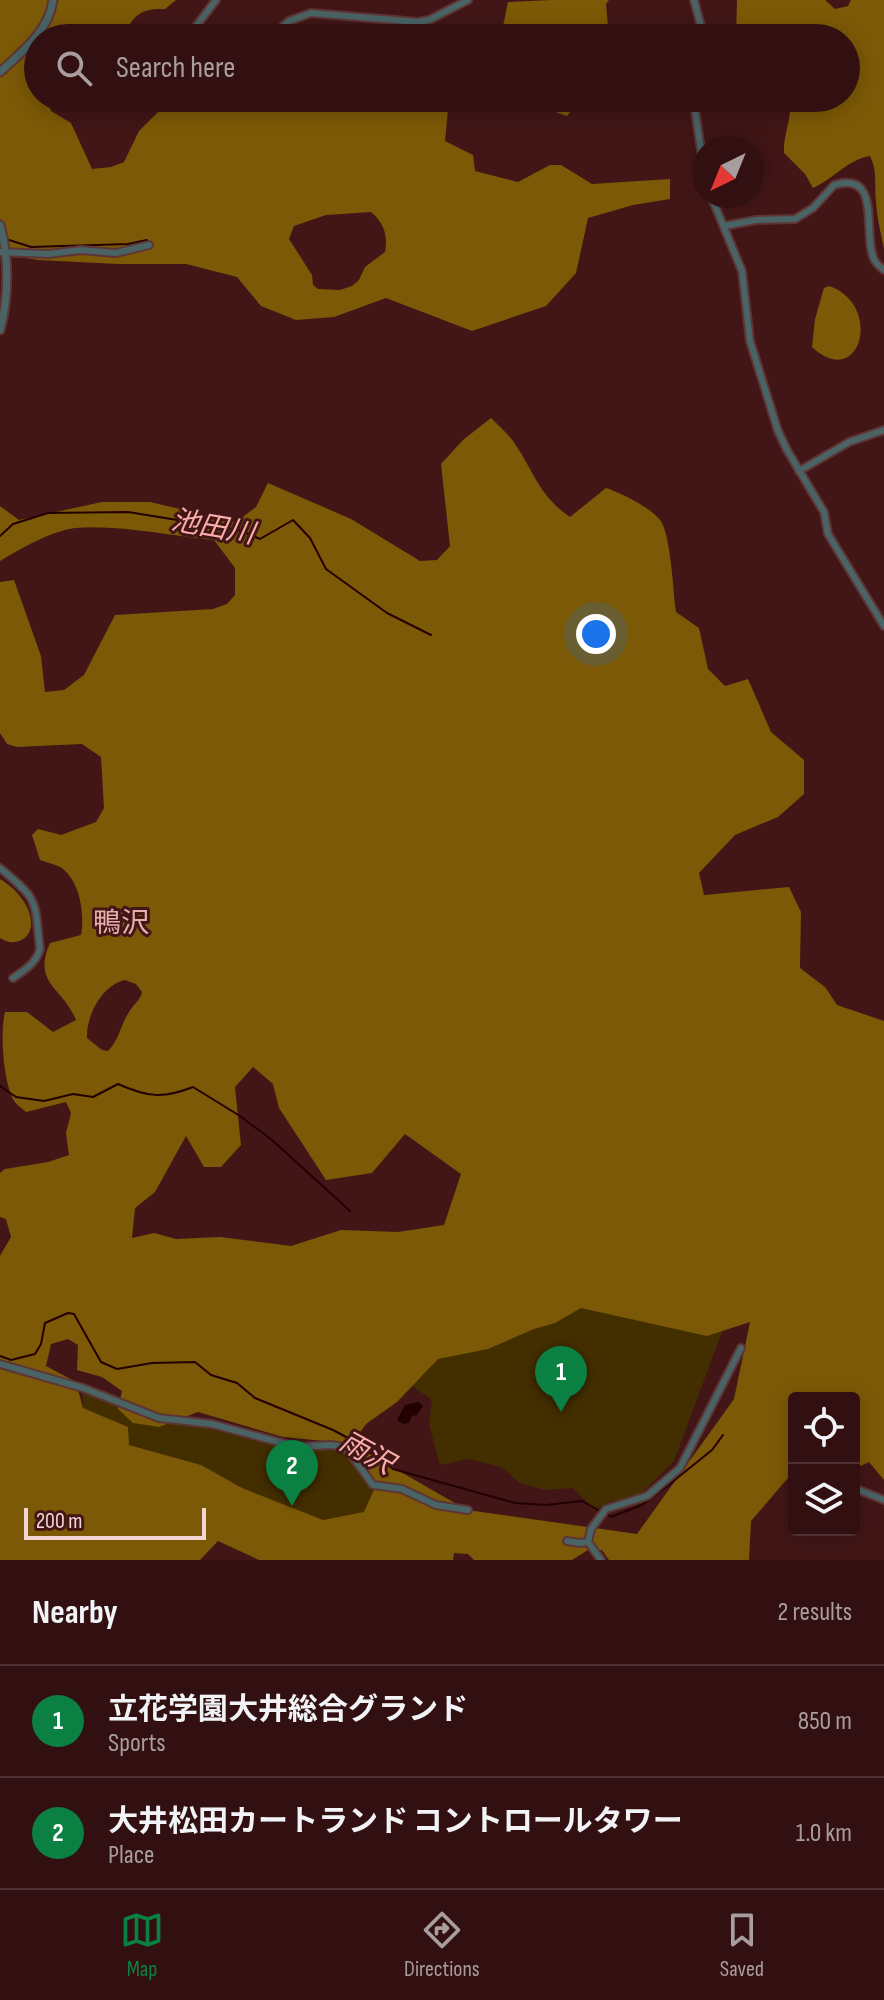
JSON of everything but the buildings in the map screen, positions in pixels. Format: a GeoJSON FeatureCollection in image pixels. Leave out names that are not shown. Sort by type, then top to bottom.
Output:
{"type":"FeatureCollection","features":[{"type":"Feature","properties":{"kind":"street"},"geometry":{"type":"LineString","coordinates":[[45,24],[53,0]]}},
{"type":"Feature","properties":{"kind":"street"},"geometry":{"type":"LineString","coordinates":[[198,24],[216,0]]}},
{"type":"Feature","properties":{"kind":"street"},"geometry":{"type":"LineString","coordinates":[[449,0],[459,4]]}},
{"type":"Feature","properties":{"kind":"street"},"geometry":{"type":"LineString","coordinates":[[286,24],[311,13],[418,22],[429,20],[468,0]]}},
{"type":"Feature","properties":{"kind":"street"},"geometry":{"type":"LineString","coordinates":[[694,0],[700,24]]}},
{"type":"Feature","properties":{"kind":"street"},"geometry":{"type":"LineString","coordinates":[[0,72],[24,47]]}},
{"type":"Feature","properties":{"kind":"street"},"geometry":{"type":"LineString","coordinates":[[695,112],[699,136]]}},
{"type":"Feature","properties":{"kind":"street"},"geometry":{"type":"LineString","coordinates":[[724,226],[756,220],[795,219],[813,208],[834,185],[854,183],[863,188],[868,202],[874,260],[884,270]]}},
{"type":"Feature","properties":{"kind":"street"},"geometry":{"type":"LineString","coordinates":[[716,208],[742,271],[750,341],[778,431],[824,512],[828,534],[884,626]]}},
{"type":"Feature","properties":{"kind":"street"},"geometry":{"type":"LineString","coordinates":[[0,225],[4,306],[0,330]]}},
{"type":"Feature","properties":{"kind":"street"},"geometry":{"type":"LineString","coordinates":[[3,252],[48,254],[81,250],[116,253],[149,245]]}},
{"type":"Feature","properties":{"kind":"street"},"geometry":{"type":"LineString","coordinates":[[799,471],[849,442],[884,430]]}},
{"type":"Feature","properties":{"kind":"street"},"geometry":{"type":"LineString","coordinates":[[0,868],[27,890],[35,904],[40,949],[30,966],[13,978]]}},
{"type":"Feature","properties":{"kind":"street"},"geometry":{"type":"LineString","coordinates":[[601,1560],[588,1542],[591,1529],[606,1509],[647,1496],[680,1468],[741,1348]]}},
{"type":"Feature","properties":{"kind":"street"},"geometry":{"type":"LineString","coordinates":[[0,1364],[83,1388],[159,1418],[212,1424],[297,1447],[343,1447],[373,1485],[402,1489],[436,1505],[468,1510]]}},
{"type":"Feature","properties":{"kind":"street"},"geometry":{"type":"LineString","coordinates":[[860,1490],[884,1500]]}},
{"type":"Feature","properties":{"kind":"street"},"geometry":{"type":"LineString","coordinates":[[567,1541],[588,1542]]}},
{"type":"Feature","properties":{"kind":"shaded area"},"geometry":{"type":"Polygon","coordinates":[[[0,0],[176,0],[165,9],[142,12],[129,24],[24,24],[24,112],[53,112],[71,123],[92,169],[124,162],[139,131],[158,112],[448,112],[445,141],[473,155],[475,171],[518,182],[550,165],[561,165],[592,184],[670,179],[670,199],[633,205],[588,218],[576,273],[546,306],[472,331],[386,298],[334,317],[296,320],[261,306],[237,277],[186,264],[38,260],[0,254],[0,0]],[[371,212],[326,215],[294,226],[289,239],[312,275],[313,285],[318,289],[340,290],[352,286],[365,267],[385,252],[382,225],[371,212]]]}},
{"type":"Feature","properties":{"kind":"shaded area"},"geometry":{"type":"Polygon","coordinates":[[[609,0],[606,4],[608,24],[503,24],[508,2],[609,0]]]}},
{"type":"Feature","properties":{"kind":"shaded area"},"geometry":{"type":"Polygon","coordinates":[[[737,0],[825,0],[835,9],[848,6],[851,0],[884,0],[884,249],[875,173],[870,156],[855,161],[813,188],[805,174],[784,153],[790,112],[860,112],[860,24],[736,24],[737,0]]]}},
{"type":"Feature","properties":{"kind":"shaded area"},"geometry":{"type":"Polygon","coordinates":[[[829,286],[846,296],[856,310],[860,326],[859,340],[853,352],[843,359],[829,358],[812,347],[815,319],[824,288],[829,286]]]}},
{"type":"Feature","properties":{"kind":"shaded area"},"geometry":{"type":"Polygon","coordinates":[[[491,418],[513,441],[543,491],[570,517],[606,488],[649,510],[660,520],[667,537],[676,612],[699,628],[708,669],[725,686],[748,679],[771,732],[804,760],[804,794],[778,817],[735,835],[699,873],[704,895],[789,887],[801,912],[800,968],[825,987],[837,1005],[884,1021],[884,1480],[869,1462],[860,1466],[860,1392],[788,1392],[788,1478],[751,1521],[749,1560],[609,1560],[602,1550],[588,1550],[572,1560],[474,1560],[468,1554],[454,1553],[453,1560],[259,1560],[218,1541],[200,1560],[0,1560],[0,1256],[11,1237],[6,1219],[0,1217],[0,1173],[5,1169],[69,1155],[66,1133],[71,1113],[66,1102],[26,1112],[14,1101],[5,1068],[3,1021],[5,1012],[27,1012],[53,1032],[76,1020],[47,977],[45,957],[50,943],[81,935],[80,898],[67,873],[40,860],[32,835],[38,829],[61,835],[96,822],[104,808],[101,757],[82,744],[17,747],[7,744],[0,733],[0,582],[14,580],[41,656],[45,692],[64,690],[84,675],[115,615],[213,609],[227,604],[235,595],[235,568],[214,540],[92,527],[56,533],[0,561],[0,506],[19,520],[102,502],[150,502],[236,522],[256,507],[268,483],[351,519],[420,561],[437,560],[450,546],[441,464],[463,440],[491,418]],[[125,980],[109,988],[89,1020],[87,1038],[102,1050],[108,1051],[112,1046],[142,992],[136,984],[125,980]],[[253,1067],[235,1087],[241,1145],[221,1167],[204,1167],[186,1136],[155,1192],[135,1208],[132,1238],[154,1233],[176,1239],[220,1237],[291,1246],[341,1230],[398,1232],[444,1225],[461,1174],[405,1134],[372,1173],[326,1180],[279,1108],[273,1084],[253,1067]],[[581,1308],[555,1323],[488,1349],[438,1359],[397,1402],[366,1424],[352,1444],[467,1510],[637,1534],[734,1399],[750,1322],[707,1336],[581,1308]],[[68,1339],[51,1344],[46,1366],[76,1382],[83,1408],[128,1427],[129,1445],[201,1465],[242,1488],[323,1520],[364,1512],[377,1483],[345,1443],[283,1437],[198,1412],[159,1427],[133,1423],[118,1409],[122,1391],[102,1377],[77,1370],[78,1345],[68,1339]]]}},
{"type":"Feature","properties":{"kind":"shaded area"},"geometry":{"type":"Polygon","coordinates":[[[0,879],[20,897],[30,915],[29,933],[16,942],[0,938],[0,879]]]}},
{"type":"Feature","properties":{"kind":"shaded area"},"geometry":{"type":"Polygon","coordinates":[[[578,1303],[723,1329],[674,1461],[644,1491],[629,1499],[611,1501],[595,1510],[573,1488],[545,1490],[520,1483],[501,1467],[469,1459],[440,1465],[429,1424],[432,1400],[403,1379],[444,1350],[578,1303]]]}},
{"type":"Feature","properties":{"kind":"shaded area"},"geometry":{"type":"Polygon","coordinates":[[[82,1391],[161,1422],[203,1427],[287,1449],[337,1450],[345,1453],[375,1495],[365,1516],[333,1522],[297,1516],[130,1452],[85,1423],[82,1391]]]}},
{"type":"Feature","properties":{"kind":"shaded area"},"geometry":{"type":"Polygon","coordinates":[[[418,1402],[423,1406],[409,1423],[403,1424],[397,1420],[405,1405],[418,1402]]]}},
{"type":"Feature","properties":{"kind":"waterway"},"geometry":{"type":"LineString","coordinates":[[6,239],[31,247],[128,244],[147,240]]}},
{"type":"Feature","properties":{"kind":"waterway","name":"池田川"},"geometry":{"type":"LineString","coordinates":[[0,536],[13,524],[48,513],[128,512],[239,530],[260,539],[293,520],[310,538],[326,569],[387,613],[431,635]]}},
{"type":"Feature","properties":{"kind":"waterway"},"geometry":{"type":"LineString","coordinates":[[0,1086],[16,1097],[44,1101],[73,1094],[93,1097],[118,1084],[155,1095],[193,1087],[272,1140],[350,1211]]}},
{"type":"Feature","properties":{"kind":"waterway","name":"雨沢"},"geometry":{"type":"LineString","coordinates":[[0,1356],[11,1360],[35,1354],[41,1344],[45,1323],[68,1313],[74,1314],[101,1362],[117,1369],[152,1363],[195,1362],[211,1375],[237,1383],[255,1398],[333,1430],[363,1446],[393,1469],[515,1503],[546,1505],[582,1501],[600,1511]]}},
{"type":"Feature","properties":{"kind":"waterway","name":"雨沢"},"geometry":{"type":"LineString","coordinates":[[606,1514],[611,1517],[642,1505],[712,1450],[723,1435]]}},
{"type":"Feature","properties":{"kind":"place","name":"立花学園大井総合グランド"},"geometry":{"type":"Point","coordinates":[561,1412]}},
{"type":"Feature","properties":{"kind":"place","name":"大井松田カートランド コントロールタワー"},"geometry":{"type":"Point","coordinates":[292,1506]}},
{"type":"Feature","properties":{"kind":"district","name":"鴨沢"},"geometry":{"type":"Point","coordinates":[121,922]}}]}
